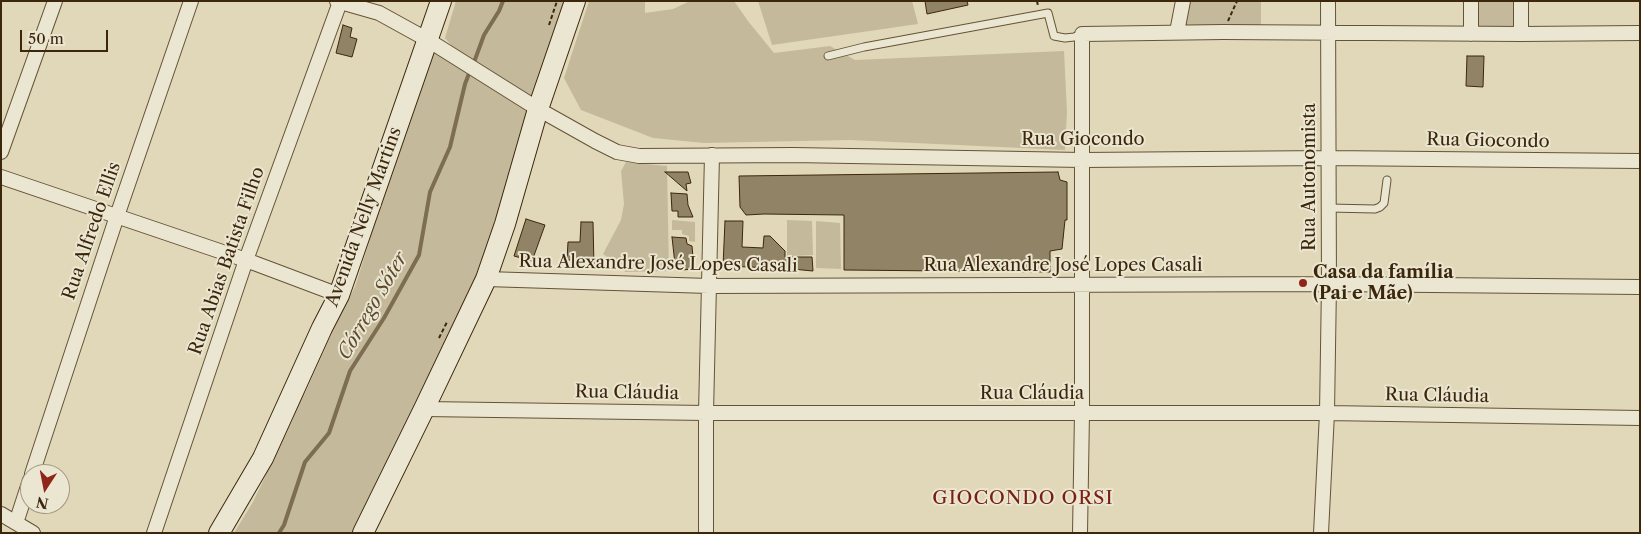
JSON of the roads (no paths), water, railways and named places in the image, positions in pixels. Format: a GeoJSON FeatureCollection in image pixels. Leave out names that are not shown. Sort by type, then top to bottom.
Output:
{"type":"FeatureCollection","features":[{"type":"Feature","properties":{"kind":"main road","name":"Avenida Nelly Martins"},"geometry":{"type":"LineString","coordinates":[[219,533],[263,458],[338,295],[440,1]]}},
{"type":"Feature","properties":{"kind":"main road"},"geometry":{"type":"LineString","coordinates":[[363,533],[486,279],[505,224],[538,109],[575,1]]}},
{"type":"Feature","properties":{"kind":"street"},"geometry":{"type":"LineString","coordinates":[[1,152],[54,1]]}},
{"type":"Feature","properties":{"kind":"street","name":"Rua Alfredo Ellis"},"geometry":{"type":"LineString","coordinates":[[35,464],[116,216],[191,1]]}},
{"type":"Feature","properties":{"kind":"street"},"geometry":{"type":"LineString","coordinates":[[1177,32],[1183,1]]}},
{"type":"Feature","properties":{"kind":"street","name":"Rua Autonomista"},"geometry":{"type":"LineString","coordinates":[[1321,533],[1327,413],[1329,284],[1328,1]]}},
{"type":"Feature","properties":{"kind":"street"},"geometry":{"type":"LineString","coordinates":[[1470,34],[1471,1]]}},
{"type":"Feature","properties":{"kind":"street"},"geometry":{"type":"LineString","coordinates":[[1521,1],[1521,34]]}},
{"type":"Feature","properties":{"kind":"street","name":"Rua Giocondo"},"geometry":{"type":"LineString","coordinates":[[338,2],[379,13],[486,75],[538,109],[618,152],[639,156],[1082,160],[1328,158],[1640,162]]}},
{"type":"Feature","properties":{"kind":"street","name":"Rua Abias Batista Filho"},"geometry":{"type":"LineString","coordinates":[[154,533],[246,260],[338,2]]}},
{"type":"Feature","properties":{"kind":"street"},"geometry":{"type":"LineString","coordinates":[[1080,533],[1082,160],[1088,33],[1640,33]]}},
{"type":"Feature","properties":{"kind":"street"},"geometry":{"type":"LineString","coordinates":[[706,533],[706,413],[712,156]]}},
{"type":"Feature","properties":{"kind":"street"},"geometry":{"type":"LineString","coordinates":[[1,177],[246,260],[338,295]]}},
{"type":"Feature","properties":{"kind":"street","name":"Rua Alexandre José Lopes Casali"},"geometry":{"type":"LineString","coordinates":[[486,279],[710,286],[1329,284],[1640,287]]}},
{"type":"Feature","properties":{"kind":"street","name":"Rua Cláudia"},"geometry":{"type":"LineString","coordinates":[[424,409],[706,413],[1327,413],[1640,418]]}},
{"type":"Feature","properties":{"kind":"street"},"geometry":{"type":"LineString","coordinates":[[16,523],[20,511]]}},
{"type":"Feature","properties":{"kind":"street"},"geometry":{"type":"LineString","coordinates":[[1,514],[30,532]]}},
{"type":"Feature","properties":{"kind":"lane"},"geometry":{"type":"LineString","coordinates":[[828,56],[864,47],[1048,13],[1054,36],[1065,38],[1088,33]]}},
{"type":"Feature","properties":{"kind":"lane"},"geometry":{"type":"LineString","coordinates":[[1329,208],[1375,209],[1380,207],[1384,204],[1387,180]]}},
{"type":"Feature","properties":{"kind":"waterway","name":"Córrego Sóter"},"geometry":{"type":"LineString","coordinates":[[473,65],[484,35],[503,1]]}},
{"type":"Feature","properties":{"kind":"waterway","name":"Córrego Sóter"},"geometry":{"type":"LineString","coordinates":[[279,533],[284,525],[305,462],[329,433],[350,371],[384,318],[419,255],[430,192],[450,147],[465,84],[470,71]]}},
{"type":"Feature","properties":{"kind":"place","name":"Casa da família (Pai e Mãe)"},"geometry":{"type":"Point","coordinates":[1303,283]}},
{"type":"Feature","properties":{"kind":"district","name":"GIOCONDO ORSI"},"geometry":{"type":"Point","coordinates":[1023,499]}}]}
